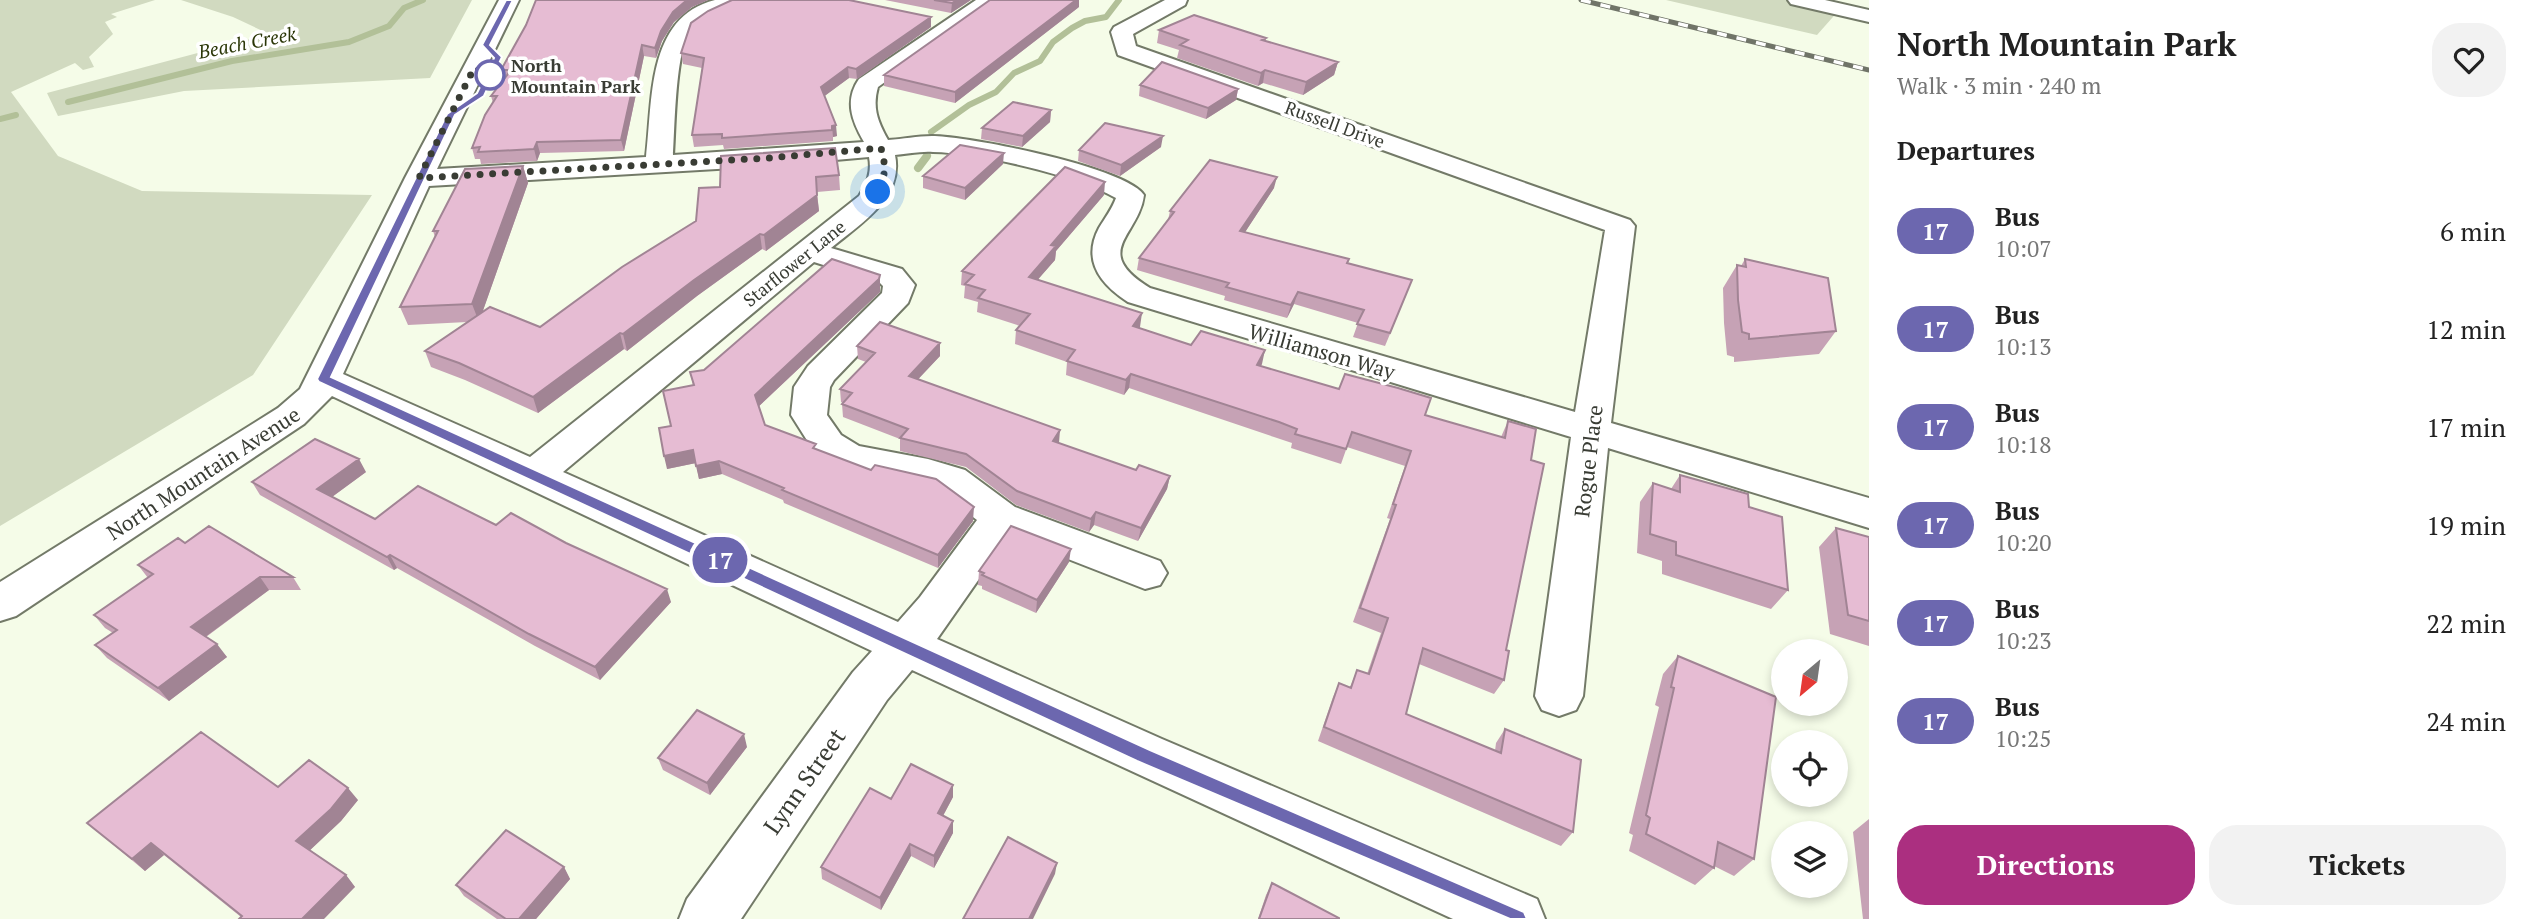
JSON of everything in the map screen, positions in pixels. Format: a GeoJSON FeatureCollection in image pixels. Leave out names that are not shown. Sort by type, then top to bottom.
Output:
{"type":"FeatureCollection","features":[{"type":"Feature","properties":{"kind":"street","name":"North Mountain Avenue"},"geometry":{"type":"LineString","coordinates":[[0,604],[291,416],[315,395],[419,178],[509,0]]}},
{"type":"Feature","properties":{"kind":"street"},"geometry":{"type":"LineString","coordinates":[[659,164],[670,53],[677,32],[695,19],[732,0]]}},
{"type":"Feature","properties":{"kind":"street","name":"Starflower Lane"},"geometry":{"type":"LineString","coordinates":[[535,474],[810,251],[878,192],[885,177],[885,163],[881,148],[862,116],[860,105],[867,84],[941,20],[989,0]]}},
{"type":"Feature","properties":{"kind":"street"},"geometry":{"type":"LineString","coordinates":[[1798,0],[1845,5],[1869,16]]}},
{"type":"Feature","properties":{"kind":"street","name":"Russell Drive"},"geometry":{"type":"LineString","coordinates":[[1178,1],[1122,32],[1126,50],[1620,226]]}},
{"type":"Feature","properties":{"kind":"street","name":"Williamson Way"},"geometry":{"type":"LineString","coordinates":[[881,148],[933,144],[959,147],[1075,173],[1120,187],[1130,195],[1130,202],[1108,236],[1106,260],[1121,285],[1139,295],[1869,513]]}},
{"type":"Feature","properties":{"kind":"street"},"geometry":{"type":"LineString","coordinates":[[419,178],[881,148]]}},
{"type":"Feature","properties":{"kind":"street","name":"Rogue Place"},"geometry":{"type":"LineString","coordinates":[[1559,696],[1591,431],[1620,226]]}},
{"type":"Feature","properties":{"kind":"street"},"geometry":{"type":"LineString","coordinates":[[810,251],[891,276],[900,285],[897,296],[820,374],[812,387],[808,415],[828,444],[848,457],[928,472],[951,480],[1001,517],[1145,573]]}},
{"type":"Feature","properties":{"kind":"street"},"geometry":{"type":"LineString","coordinates":[[324,379],[1393,867],[1517,919]]}},
{"type":"Feature","properties":{"kind":"street","name":"Lynn Street"},"geometry":{"type":"LineString","coordinates":[[707,919],[870,686],[936,609],[1001,517]]}},
{"type":"Feature","properties":{"kind":"green space"},"geometry":{"type":"Polygon","coordinates":[[[0,0],[155,0],[111,14],[117,17],[105,22],[113,34],[89,57],[94,67],[83,70],[75,63],[11,92],[58,156],[142,191],[372,195],[253,375],[0,526],[0,0]]]}},
{"type":"Feature","properties":{"kind":"green space","name":"North Mountain Park"},"geometry":{"type":"Polygon","coordinates":[[[181,0],[472,0],[430,78],[184,91],[58,116],[47,93],[269,34],[233,17],[181,0]]]}},
{"type":"Feature","properties":{"kind":"green space"},"geometry":{"type":"Polygon","coordinates":[[[1666,0],[1798,0],[1840,9],[1817,35],[1666,0]]]}},
{"type":"Feature","properties":{"kind":"building"},"geometry":{"type":"Polygon","coordinates":[[[536,0],[687,0],[673,12],[661,31],[655,48],[642,45],[621,140],[537,142],[534,149],[478,152],[480,147],[472,148],[485,115],[497,96],[491,96],[511,70],[501,70],[526,25],[536,0]]]}},
{"type":"Feature","properties":{"kind":"building"},"geometry":{"type":"Polygon","coordinates":[[[732,0],[849,0],[931,17],[856,69],[848,67],[821,87],[836,125],[832,126],[832,130],[722,138],[722,134],[692,135],[704,58],[681,53],[691,23],[708,11],[732,0]]]}},
{"type":"Feature","properties":{"kind":"building"},"geometry":{"type":"Polygon","coordinates":[[[934,0],[957,0],[952,3],[934,0]]]}},
{"type":"Feature","properties":{"kind":"building"},"geometry":{"type":"Polygon","coordinates":[[[990,0],[1076,0],[955,92],[884,75],[990,0]]]}},
{"type":"Feature","properties":{"kind":"building"},"geometry":{"type":"Polygon","coordinates":[[[1194,15],[1266,38],[1262,40],[1338,62],[1306,82],[1265,70],[1261,73],[1180,45],[1188,40],[1159,30],[1194,15]]]}},
{"type":"Feature","properties":{"kind":"building"},"geometry":{"type":"Polygon","coordinates":[[[1162,62],[1238,89],[1208,108],[1140,85],[1162,62]]]}},
{"type":"Feature","properties":{"kind":"building"},"geometry":{"type":"Polygon","coordinates":[[[1013,102],[1051,110],[1023,136],[982,128],[1013,102]]]}},
{"type":"Feature","properties":{"kind":"building"},"geometry":{"type":"Polygon","coordinates":[[[1105,123],[1163,136],[1121,165],[1079,150],[1105,123]]]}},
{"type":"Feature","properties":{"kind":"building"},"geometry":{"type":"Polygon","coordinates":[[[960,145],[1004,153],[965,188],[923,176],[960,145]]]}},
{"type":"Feature","properties":{"kind":"building"},"geometry":{"type":"Polygon","coordinates":[[[835,148],[839,175],[816,177],[817,195],[533,397],[459,363],[425,351],[490,307],[540,327],[622,267],[696,221],[699,188],[720,187],[721,156],[835,148]]]}},
{"type":"Feature","properties":{"kind":"building"},"geometry":{"type":"Polygon","coordinates":[[[1210,160],[1277,177],[1240,231],[1349,259],[1347,263],[1412,280],[1390,333],[1357,324],[1364,310],[1298,292],[1291,305],[1226,287],[1229,283],[1139,258],[1174,212],[1170,211],[1210,160]]]}},
{"type":"Feature","properties":{"kind":"building"},"geometry":{"type":"Polygon","coordinates":[[[523,166],[472,304],[400,307],[438,231],[433,231],[465,169],[523,166]]]}},
{"type":"Feature","properties":{"kind":"building"},"geometry":{"type":"Polygon","coordinates":[[[1065,167],[1105,182],[1051,245],[1056,246],[1029,277],[1142,313],[1133,326],[1191,345],[1201,331],[1265,350],[1257,365],[1339,389],[1345,374],[1398,388],[1431,398],[1425,415],[1505,438],[1508,421],[1536,429],[1531,460],[1544,464],[1506,650],[1509,651],[1504,680],[1423,648],[1406,714],[1501,753],[1505,729],[1581,760],[1573,832],[1324,727],[1339,683],[1351,688],[1357,670],[1369,674],[1388,618],[1360,608],[1396,505],[1393,504],[1411,451],[1352,432],[1346,449],[1295,434],[1297,429],[1279,422],[1131,374],[1126,380],[1067,361],[1075,350],[1016,330],[1030,314],[978,298],[985,290],[965,284],[974,275],[962,271],[1065,167]]]}},
{"type":"Feature","properties":{"kind":"building"},"geometry":{"type":"Polygon","coordinates":[[[832,259],[880,275],[879,279],[755,395],[765,425],[816,444],[813,448],[871,470],[875,465],[936,479],[974,507],[938,555],[719,461],[696,466],[693,450],[664,456],[659,428],[671,426],[663,391],[694,385],[690,372],[704,370],[832,259]]]}},
{"type":"Feature","properties":{"kind":"building"},"geometry":{"type":"Polygon","coordinates":[[[1745,259],[1828,278],[1836,331],[1749,339],[1749,334],[1742,332],[1738,300],[1737,265],[1746,267],[1745,259]]]}},
{"type":"Feature","properties":{"kind":"building"},"geometry":{"type":"Polygon","coordinates":[[[880,322],[940,343],[909,376],[1060,430],[1053,441],[1136,470],[1139,465],[1170,476],[1141,528],[1096,512],[1091,519],[1017,491],[966,454],[900,438],[908,429],[842,404],[852,393],[840,389],[875,353],[857,346],[880,322]]]}},
{"type":"Feature","properties":{"kind":"building"},"geometry":{"type":"Polygon","coordinates":[[[315,439],[359,459],[317,489],[375,519],[418,486],[496,525],[511,513],[566,543],[667,589],[595,667],[529,634],[390,555],[387,557],[252,482],[315,439]]]}},
{"type":"Feature","properties":{"kind":"building"},"geometry":{"type":"Polygon","coordinates":[[[1680,475],[1748,494],[1749,507],[1782,517],[1788,590],[1676,555],[1676,542],[1650,534],[1653,483],[1680,492],[1680,475]]]}},
{"type":"Feature","properties":{"kind":"building"},"geometry":{"type":"Polygon","coordinates":[[[209,526],[293,577],[260,577],[191,627],[217,644],[158,688],[95,645],[117,630],[94,615],[153,574],[138,565],[178,538],[185,543],[209,526]]]}},
{"type":"Feature","properties":{"kind":"building"},"geometry":{"type":"Polygon","coordinates":[[[1011,526],[1071,549],[1037,600],[982,575],[984,573],[979,571],[1011,526]]]}},
{"type":"Feature","properties":{"kind":"building"},"geometry":{"type":"Polygon","coordinates":[[[1836,528],[1869,537],[1869,621],[1848,615],[1836,528]]]}},
{"type":"Feature","properties":{"kind":"building"},"geometry":{"type":"Polygon","coordinates":[[[1678,656],[1771,695],[1771,716],[1773,716],[1754,859],[1718,842],[1714,868],[1646,834],[1650,818],[1646,815],[1674,688],[1671,687],[1678,656]]]}},
{"type":"Feature","properties":{"kind":"building"},"geometry":{"type":"Polygon","coordinates":[[[697,710],[744,734],[707,783],[658,758],[697,710]]]}},
{"type":"Feature","properties":{"kind":"building"},"geometry":{"type":"Polygon","coordinates":[[[201,732],[278,787],[309,760],[348,788],[331,809],[296,841],[346,875],[302,919],[239,919],[242,916],[151,843],[132,859],[87,823],[201,732]]]}},
{"type":"Feature","properties":{"kind":"building"},"geometry":{"type":"Polygon","coordinates":[[[911,764],[953,785],[938,813],[953,821],[934,856],[910,844],[880,898],[821,867],[870,788],[891,799],[911,764]]]}},
{"type":"Feature","properties":{"kind":"building"},"geometry":{"type":"Polygon","coordinates":[[[506,830],[564,867],[519,919],[506,919],[456,885],[506,830]]]}},
{"type":"Feature","properties":{"kind":"building"},"geometry":{"type":"Polygon","coordinates":[[[1008,837],[1057,863],[1029,919],[963,919],[1008,837]]]}},
{"type":"Feature","properties":{"kind":"building"},"geometry":{"type":"Polygon","coordinates":[[[1272,883],[1339,918],[1339,919],[1259,919],[1272,883]]]}},
{"type":"Feature","properties":{"kind":"waterway","name":"Beach Creek"},"geometry":{"type":"LineString","coordinates":[[68,102],[232,61],[349,42],[389,26],[404,8],[423,0]]}},
{"type":"Feature","properties":{"kind":"waterway"},"geometry":{"type":"LineString","coordinates":[[931,132],[969,105],[996,92],[1014,73],[1040,61],[1053,42],[1072,28],[1085,21],[1106,17],[1119,0]]}},
{"type":"Feature","properties":{"kind":"waterway","name":"Beach Creek"},"geometry":{"type":"LineString","coordinates":[[0,119],[16,115]]}},
{"type":"Feature","properties":{"kind":"waterway"},"geometry":{"type":"LineString","coordinates":[[918,168],[927,156]]}},
{"type":"Feature","properties":{"kind":"railway"},"geometry":{"type":"LineString","coordinates":[[1581,0],[1869,70]]}},
{"type":"Feature","properties":{"kind":"bus line","name":"17"},"geometry":{"type":"LineString","coordinates":[[509,0],[486,45],[498,57],[481,95],[451,114],[324,379],[1144,755],[1517,919]]}},
{"type":"Feature","properties":{"kind":"place","name":"North Mountain Park"},"geometry":{"type":"Point","coordinates":[490,75]}},
{"type":"Feature","properties":{"kind":"route"},"geometry":{"type":"LineString","coordinates":[[490,75],[474,68],[419,178],[768,158],[881,148],[885,177],[878,192]]}}]}
